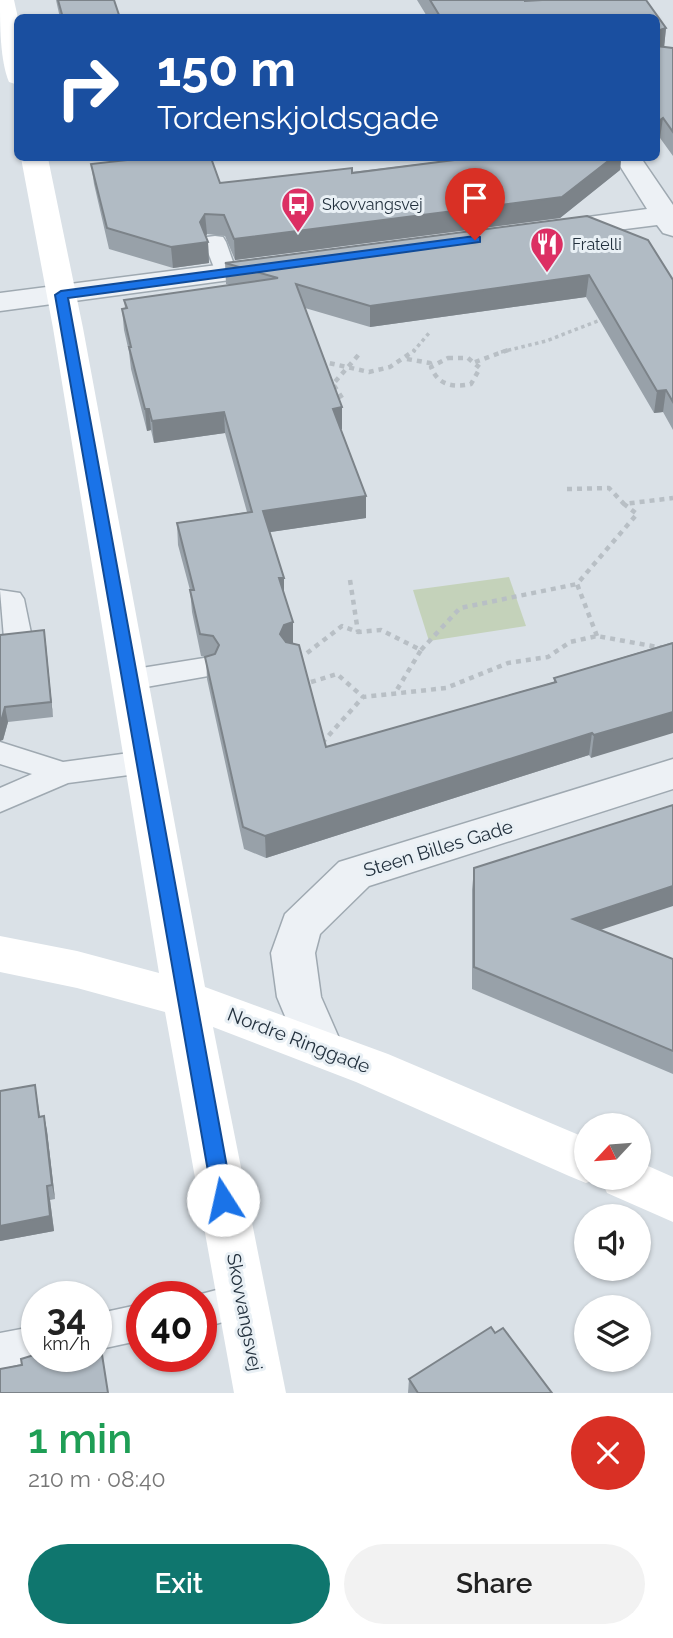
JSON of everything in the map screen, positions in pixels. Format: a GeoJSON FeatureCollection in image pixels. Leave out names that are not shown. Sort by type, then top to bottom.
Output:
{"type":"FeatureCollection","features":[{"type":"Feature","properties":{"kind":"street"},"geometry":{"type":"LineString","coordinates":[[2,0],[14,58]]}},
{"type":"Feature","properties":{"kind":"street","name":"Skovvangsvej"},"geometry":{"type":"LineString","coordinates":[[35,161],[61,295],[185,998],[222,1306],[260,1393]]}},
{"type":"Feature","properties":{"kind":"street"},"geometry":{"type":"LineString","coordinates":[[530,233],[670,218],[630,161]]}},
{"type":"Feature","properties":{"kind":"street"},"geometry":{"type":"LineString","coordinates":[[0,302],[300,263]]}},
{"type":"Feature","properties":{"kind":"street","name":"Steen Billes Gade"},"geometry":{"type":"LineString","coordinates":[[319,1045],[299,997],[293,953],[300,926],[354,874],[673,774]]}},
{"type":"Feature","properties":{"kind":"street","name":"Nordre Ringgade"},"geometry":{"type":"LineString","coordinates":[[0,954],[41,961],[185,998],[319,1045],[574,1156]]}},
{"type":"Feature","properties":{"kind":"street"},"geometry":{"type":"LineString","coordinates":[[651,1190],[673,1200]]}},
{"type":"Feature","properties":{"kind":"lane"},"geometry":{"type":"LineString","coordinates":[[215,242],[226,273]]}},
{"type":"Feature","properties":{"kind":"lane"},"geometry":{"type":"LineString","coordinates":[[0,599],[10,599],[18,638]]}},
{"type":"Feature","properties":{"kind":"lane"},"geometry":{"type":"LineString","coordinates":[[129,680],[204,668]]}},
{"type":"Feature","properties":{"kind":"lane"},"geometry":{"type":"LineString","coordinates":[[0,753],[63,773]]}},
{"type":"Feature","properties":{"kind":"lane"},"geometry":{"type":"LineString","coordinates":[[0,801],[63,773],[144,762]]}},
{"type":"Feature","properties":{"kind":"lane"},"geometry":{"type":"LineString","coordinates":[[0,1351],[21,1347]]}},
{"type":"Feature","properties":{"kind":"path"},"geometry":{"type":"LineString","coordinates":[[475,362],[491,354],[546,341],[612,316]]}},
{"type":"Feature","properties":{"kind":"path"},"geometry":{"type":"LineString","coordinates":[[406,359],[429,333]]}},
{"type":"Feature","properties":{"kind":"path"},"geometry":{"type":"LineString","coordinates":[[342,398],[333,384],[361,352]]}},
{"type":"Feature","properties":{"kind":"path"},"geometry":{"type":"LineString","coordinates":[[316,361],[328,360],[372,371],[406,359],[430,363],[432,372],[439,381],[451,387],[477,380],[480,368],[468,358],[448,358],[431,367]]}},
{"type":"Feature","properties":{"kind":"path"},"geometry":{"type":"LineString","coordinates":[[395,694],[421,650],[460,608],[577,584],[636,514],[609,488],[567,489]]}},
{"type":"Feature","properties":{"kind":"path"},"geometry":{"type":"LineString","coordinates":[[624,504],[673,498]]}},
{"type":"Feature","properties":{"kind":"path"},"geometry":{"type":"LineString","coordinates":[[350,580],[358,632]]}},
{"type":"Feature","properties":{"kind":"path"},"geometry":{"type":"LineString","coordinates":[[577,584],[597,636]]}},
{"type":"Feature","properties":{"kind":"path"},"geometry":{"type":"LineString","coordinates":[[307,653],[342,626],[358,632],[381,630],[421,650]]}},
{"type":"Feature","properties":{"kind":"path"},"geometry":{"type":"LineString","coordinates":[[322,743],[363,697],[446,688],[508,663],[548,657],[570,642],[597,636],[668,649]]}},
{"type":"Feature","properties":{"kind":"path"},"geometry":{"type":"LineString","coordinates":[[311,682],[337,674],[363,697]]}},
{"type":"Feature","properties":{"kind":"green space"},"geometry":{"type":"Polygon","coordinates":[[[509,577],[526,626],[429,641],[413,590],[509,577]]]}},
{"type":"Feature","properties":{"kind":"building"},"geometry":{"type":"Polygon","coordinates":[[[58,0],[114,0],[119,14],[62,14],[58,0]]]}},
{"type":"Feature","properties":{"kind":"building"},"geometry":{"type":"Polygon","coordinates":[[[430,0],[646,0],[656,14],[439,14],[430,0]]]}},
{"type":"Feature","properties":{"kind":"building"},"geometry":{"type":"Polygon","coordinates":[[[660,20],[666,28],[660,30],[660,20]]]}},
{"type":"Feature","properties":{"kind":"building"},"geometry":{"type":"Polygon","coordinates":[[[660,46],[673,48],[673,132],[663,118],[660,120],[660,46]]]}},
{"type":"Feature","properties":{"kind":"building"},"geometry":{"type":"Polygon","coordinates":[[[118,161],[212,161],[220,183],[352,168],[352,173],[446,161],[608,161],[562,197],[234,239],[224,215],[205,214],[200,222],[208,242],[171,247],[107,228],[91,164],[118,161]]]}},
{"type":"Feature","properties":{"kind":"building"},"geometry":{"type":"Polygon","coordinates":[[[587,216],[648,240],[673,280],[673,402],[666,390],[657,391],[589,275],[370,306],[296,284],[342,407],[333,409],[366,496],[263,511],[284,578],[279,578],[293,622],[284,625],[280,634],[286,642],[299,645],[326,747],[556,682],[554,678],[673,643],[673,712],[594,735],[592,733],[265,836],[243,827],[205,657],[215,654],[219,645],[213,636],[200,634],[190,590],[194,590],[177,523],[252,512],[224,412],[152,421],[149,409],[145,409],[129,347],[122,309],[127,308],[124,300],[278,278],[225,263],[587,216]]]}},
{"type":"Feature","properties":{"kind":"building"},"geometry":{"type":"Polygon","coordinates":[[[44,630],[51,702],[5,707],[0,725],[0,635],[44,630]]]}},
{"type":"Feature","properties":{"kind":"building"},"geometry":{"type":"Polygon","coordinates":[[[673,805],[673,886],[573,919],[673,959],[673,1051],[474,967],[474,868],[673,805]]]}},
{"type":"Feature","properties":{"kind":"building"},"geometry":{"type":"Polygon","coordinates":[[[35,1085],[39,1117],[44,1116],[52,1185],[47,1186],[50,1216],[0,1226],[0,1091],[35,1085]]]}},
{"type":"Feature","properties":{"kind":"building"},"geometry":{"type":"Polygon","coordinates":[[[491,1327],[495,1333],[503,1328],[552,1393],[418,1393],[409,1379],[491,1327]]]}},
{"type":"Feature","properties":{"kind":"building"},"geometry":{"type":"Polygon","coordinates":[[[21,1365],[21,1372],[105,1372],[108,1393],[0,1393],[0,1369],[21,1365]]]}},
{"type":"Feature","properties":{"kind":"place","name":"Skovvangsvej"},"geometry":{"type":"Point","coordinates":[298,234]}},
{"type":"Feature","properties":{"kind":"place","name":"Fratelli"},"geometry":{"type":"Point","coordinates":[547,274]}},
{"type":"Feature","properties":{"kind":"route"},"geometry":{"type":"LineString","coordinates":[[223,1200],[61,295],[475,240]]}}]}
